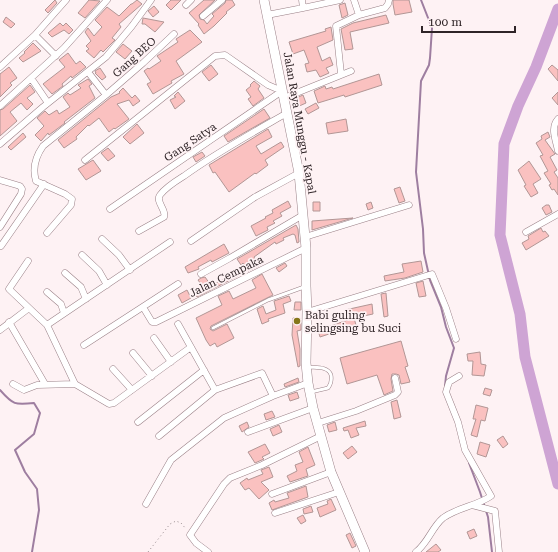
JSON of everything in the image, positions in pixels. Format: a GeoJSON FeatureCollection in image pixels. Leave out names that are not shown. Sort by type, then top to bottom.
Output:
{"type":"FeatureCollection","features":[{"type":"Feature","properties":{"kind":"street"},"geometry":{"type":"LineString","coordinates":[[0,67],[66,0]]}},
{"type":"Feature","properties":{"kind":"street"},"geometry":{"type":"LineString","coordinates":[[0,106],[56,56],[107,0]]}},
{"type":"Feature","properties":{"kind":"street"},"geometry":{"type":"LineString","coordinates":[[0,144],[48,103],[106,57],[151,0]]}},
{"type":"Feature","properties":{"kind":"street"},"geometry":{"type":"LineString","coordinates":[[186,5],[191,0]]}},
{"type":"Feature","properties":{"kind":"street"},"geometry":{"type":"LineString","coordinates":[[203,16],[222,0]]}},
{"type":"Feature","properties":{"kind":"street","name":"Jalan Raya Munggu - Kapal"},"geometry":{"type":"LineString","coordinates":[[264,0],[299,173],[306,248],[306,367],[309,388],[331,472],[365,552]]}},
{"type":"Feature","properties":{"kind":"street"},"geometry":{"type":"LineString","coordinates":[[302,0],[303,8]]}},
{"type":"Feature","properties":{"kind":"street"},"geometry":{"type":"LineString","coordinates":[[267,15],[340,0]]}},
{"type":"Feature","properties":{"kind":"street"},"geometry":{"type":"LineString","coordinates":[[354,0],[359,15]]}},
{"type":"Feature","properties":{"kind":"street"},"geometry":{"type":"LineString","coordinates":[[340,74],[336,26],[359,15],[385,8],[389,0]]}},
{"type":"Feature","properties":{"kind":"street"},"geometry":{"type":"LineString","coordinates":[[34,34],[56,56]]}},
{"type":"Feature","properties":{"kind":"street","name":"Gang BEO"},"geometry":{"type":"LineString","coordinates":[[44,184],[36,181],[34,168],[38,154],[43,146],[106,95],[174,34]]}},
{"type":"Feature","properties":{"kind":"street"},"geometry":{"type":"LineString","coordinates":[[85,160],[220,54],[225,54],[283,94]]}},
{"type":"Feature","properties":{"kind":"street","name":"Gang Satya"},"geometry":{"type":"LineString","coordinates":[[110,209],[283,94],[351,71]]}},
{"type":"Feature","properties":{"kind":"street"},"geometry":{"type":"LineString","coordinates":[[88,72],[106,95]]}},
{"type":"Feature","properties":{"kind":"street"},"geometry":{"type":"LineString","coordinates":[[31,78],[48,103]]}},
{"type":"Feature","properties":{"kind":"street"},"geometry":{"type":"LineString","coordinates":[[139,231],[164,217],[165,215],[158,199],[167,188],[210,157],[287,113]]}},
{"type":"Feature","properties":{"kind":"street"},"geometry":{"type":"LineString","coordinates":[[558,119],[555,123],[554,129],[558,150]]}},
{"type":"Feature","properties":{"kind":"street"},"geometry":{"type":"LineString","coordinates":[[191,241],[255,197],[299,173]]}},
{"type":"Feature","properties":{"kind":"street"},"geometry":{"type":"LineString","coordinates":[[0,180],[20,186],[22,189],[21,194],[0,227]]}},
{"type":"Feature","properties":{"kind":"street"},"geometry":{"type":"LineString","coordinates":[[1,246],[44,184],[72,199],[72,202],[47,233]]}},
{"type":"Feature","properties":{"kind":"street"},"geometry":{"type":"LineString","coordinates":[[305,237],[409,205]]}},
{"type":"Feature","properties":{"kind":"street"},"geometry":{"type":"LineString","coordinates":[[526,232],[558,214]]}},
{"type":"Feature","properties":{"kind":"street"},"geometry":{"type":"LineString","coordinates":[[201,274],[303,215]]}},
{"type":"Feature","properties":{"kind":"street"},"geometry":{"type":"LineString","coordinates":[[102,239],[119,255],[130,270]]}},
{"type":"Feature","properties":{"kind":"street"},"geometry":{"type":"LineString","coordinates":[[47,325],[170,242]]}},
{"type":"Feature","properties":{"kind":"street","name":"Jalan Cempaka"},"geometry":{"type":"LineString","coordinates":[[143,307],[154,322],[306,248]]}},
{"type":"Feature","properties":{"kind":"street"},"geometry":{"type":"LineString","coordinates":[[82,255],[99,270],[107,285]]}},
{"type":"Feature","properties":{"kind":"street"},"geometry":{"type":"LineString","coordinates":[[28,261],[9,289],[47,325],[75,384]]}},
{"type":"Feature","properties":{"kind":"street"},"geometry":{"type":"LineString","coordinates":[[65,273],[81,287],[86,299]]}},
{"type":"Feature","properties":{"kind":"street"},"geometry":{"type":"LineString","coordinates":[[307,312],[432,274],[446,308],[456,339]]}},
{"type":"Feature","properties":{"kind":"street"},"geometry":{"type":"LineString","coordinates":[[84,345],[178,284]]}},
{"type":"Feature","properties":{"kind":"street"},"geometry":{"type":"LineString","coordinates":[[47,292],[61,304],[64,313]]}},
{"type":"Feature","properties":{"kind":"street"},"geometry":{"type":"LineString","coordinates":[[0,330],[29,308]]}},
{"type":"Feature","properties":{"kind":"street"},"geometry":{"type":"LineString","coordinates":[[9,322],[45,384]]}},
{"type":"Feature","properties":{"kind":"street"},"geometry":{"type":"LineString","coordinates":[[178,324],[215,390]]}},
{"type":"Feature","properties":{"kind":"street"},"geometry":{"type":"LineString","coordinates":[[154,338],[171,362]]}},
{"type":"Feature","properties":{"kind":"street"},"geometry":{"type":"LineString","coordinates":[[13,384],[24,390],[37,385],[45,384],[75,384],[109,404],[114,404],[191,347]]}},
{"type":"Feature","properties":{"kind":"street"},"geometry":{"type":"LineString","coordinates":[[134,353],[152,376]]}},
{"type":"Feature","properties":{"kind":"street"},"geometry":{"type":"LineString","coordinates":[[113,369],[132,390]]}},
{"type":"Feature","properties":{"kind":"street"},"geometry":{"type":"LineString","coordinates":[[138,422],[204,370]]}},
{"type":"Feature","properties":{"kind":"street"},"geometry":{"type":"LineString","coordinates":[[159,436],[215,390],[262,373],[272,396]]}},
{"type":"Feature","properties":{"kind":"street"},"geometry":{"type":"LineString","coordinates":[[416,552],[422,547],[436,526],[444,518],[457,510],[491,496],[466,450],[458,422],[446,392],[449,382],[459,376]]}},
{"type":"Feature","properties":{"kind":"street"},"geometry":{"type":"LineString","coordinates":[[318,422],[356,411],[395,395],[398,392],[395,378]]}},
{"type":"Feature","properties":{"kind":"street"},"geometry":{"type":"LineString","coordinates":[[146,504],[171,460],[224,418],[272,396],[309,388]]}},
{"type":"Feature","properties":{"kind":"street"},"geometry":{"type":"LineString","coordinates":[[248,432],[313,408]]}},
{"type":"Feature","properties":{"kind":"street"},"geometry":{"type":"LineString","coordinates":[[208,552],[190,535],[224,484],[230,478],[262,465],[321,436]]}},
{"type":"Feature","properties":{"kind":"street"},"geometry":{"type":"LineString","coordinates":[[272,494],[331,472]]}},
{"type":"Feature","properties":{"kind":"street"},"geometry":{"type":"LineString","coordinates":[[275,513],[339,492]]}},
{"type":"Feature","properties":{"kind":"street"},"geometry":{"type":"LineString","coordinates":[[474,504],[483,509],[495,511],[499,552]]}},
{"type":"Feature","properties":{"kind":"lane"},"geometry":{"type":"LineString","coordinates":[[213,328],[268,300],[306,286]]}},
{"type":"Feature","properties":{"kind":"lane"},"geometry":{"type":"LineString","coordinates":[[306,367],[324,368],[328,370],[331,375],[328,388],[309,388]]}},
{"type":"Feature","properties":{"kind":"path"},"geometry":{"type":"LineString","coordinates":[[148,552],[170,524],[176,521],[181,523],[190,535]]}},
{"type":"Feature","properties":{"kind":"building"},"geometry":{"type":"Polygon","coordinates":[[[55,0],[57,3],[48,13],[45,10],[55,0]]]}},
{"type":"Feature","properties":{"kind":"building"},"geometry":{"type":"Polygon","coordinates":[[[89,0],[100,1],[85,18],[78,13],[89,0]]]}},
{"type":"Feature","properties":{"kind":"building"},"geometry":{"type":"Polygon","coordinates":[[[137,0],[142,4],[119,24],[121,27],[112,38],[115,40],[103,52],[101,50],[94,58],[86,51],[89,49],[86,46],[91,41],[85,32],[88,28],[94,36],[102,27],[95,20],[107,7],[119,16],[137,0]]]}},
{"type":"Feature","properties":{"kind":"building"},"geometry":{"type":"Polygon","coordinates":[[[171,0],[181,0],[171,10],[166,5],[171,0]]]}},
{"type":"Feature","properties":{"kind":"building"},"geometry":{"type":"Polygon","coordinates":[[[204,0],[215,0],[199,15],[200,19],[204,20],[207,24],[214,16],[212,14],[225,3],[226,0],[232,0],[235,5],[204,34],[198,25],[199,24],[189,13],[204,0]]]}},
{"type":"Feature","properties":{"kind":"building"},"geometry":{"type":"Polygon","coordinates":[[[393,0],[409,0],[412,12],[395,15],[393,0]]]}},
{"type":"Feature","properties":{"kind":"building"},"geometry":{"type":"Polygon","coordinates":[[[345,3],[348,15],[342,18],[339,5],[345,3]]]}},
{"type":"Feature","properties":{"kind":"building"},"geometry":{"type":"Polygon","coordinates":[[[154,6],[159,12],[153,17],[148,11],[154,6]]]}},
{"type":"Feature","properties":{"kind":"building"},"geometry":{"type":"Polygon","coordinates":[[[386,15],[389,23],[350,32],[353,49],[345,50],[341,29],[353,23],[386,15]]]}},
{"type":"Feature","properties":{"kind":"building"},"geometry":{"type":"Polygon","coordinates":[[[6,17],[15,24],[11,28],[3,22],[6,17]]]}},
{"type":"Feature","properties":{"kind":"building"},"geometry":{"type":"Polygon","coordinates":[[[143,18],[164,22],[155,32],[145,24],[142,24],[143,18]]]}},
{"type":"Feature","properties":{"kind":"building"},"geometry":{"type":"Polygon","coordinates":[[[60,23],[63,26],[66,23],[73,30],[69,34],[64,30],[52,37],[48,33],[60,23]]]}},
{"type":"Feature","properties":{"kind":"building"},"geometry":{"type":"Polygon","coordinates":[[[331,27],[333,40],[317,47],[322,61],[330,57],[333,65],[326,68],[329,73],[320,77],[316,70],[307,72],[305,64],[309,63],[304,50],[293,54],[289,42],[326,31],[325,29],[331,27]]]}},
{"type":"Feature","properties":{"kind":"building"},"geometry":{"type":"Polygon","coordinates":[[[190,30],[202,42],[176,61],[184,74],[153,94],[147,84],[151,82],[144,71],[161,61],[157,56],[178,42],[176,39],[190,30]]]}},
{"type":"Feature","properties":{"kind":"building"},"geometry":{"type":"Polygon","coordinates":[[[33,43],[41,51],[23,62],[19,58],[33,43]]]}},
{"type":"Feature","properties":{"kind":"building"},"geometry":{"type":"Polygon","coordinates":[[[123,44],[132,51],[125,59],[116,52],[123,44]]]}},
{"type":"Feature","properties":{"kind":"building"},"geometry":{"type":"Polygon","coordinates":[[[68,53],[76,64],[80,61],[86,67],[72,78],[71,76],[62,84],[63,86],[52,94],[43,84],[65,67],[59,60],[68,53]]]}},
{"type":"Feature","properties":{"kind":"building"},"geometry":{"type":"Polygon","coordinates":[[[211,65],[218,74],[209,81],[202,72],[211,65]]]}},
{"type":"Feature","properties":{"kind":"building"},"geometry":{"type":"Polygon","coordinates":[[[552,65],[558,70],[558,81],[548,69],[552,65]]]}},
{"type":"Feature","properties":{"kind":"building"},"geometry":{"type":"Polygon","coordinates":[[[9,67],[17,78],[10,83],[12,85],[0,97],[0,74],[9,67]]]}},
{"type":"Feature","properties":{"kind":"building"},"geometry":{"type":"Polygon","coordinates":[[[100,68],[106,77],[102,80],[95,73],[95,71],[100,68]]]}},
{"type":"Feature","properties":{"kind":"building"},"geometry":{"type":"Polygon","coordinates":[[[379,74],[382,85],[345,97],[344,95],[318,103],[314,91],[325,86],[326,89],[332,87],[333,89],[379,74]]]}},
{"type":"Feature","properties":{"kind":"building"},"geometry":{"type":"Polygon","coordinates":[[[88,79],[92,84],[89,86],[95,98],[49,135],[48,133],[41,141],[35,135],[44,126],[37,118],[45,111],[49,115],[57,110],[59,114],[70,107],[63,97],[68,93],[70,95],[81,88],[78,85],[88,79]]]}},
{"type":"Feature","properties":{"kind":"building"},"geometry":{"type":"Polygon","coordinates":[[[254,81],[260,86],[258,89],[264,98],[253,106],[248,99],[251,97],[246,90],[254,81]]]}},
{"type":"Feature","properties":{"kind":"building"},"geometry":{"type":"Polygon","coordinates":[[[30,85],[35,92],[27,98],[33,104],[27,110],[21,103],[10,112],[17,121],[0,136],[0,110],[30,85]]]}},
{"type":"Feature","properties":{"kind":"building"},"geometry":{"type":"Polygon","coordinates":[[[123,88],[132,98],[135,95],[140,101],[133,106],[129,100],[117,104],[129,119],[109,132],[99,118],[89,126],[88,125],[76,137],[77,139],[64,148],[58,140],[111,97],[120,93],[119,92],[123,88]]]}},
{"type":"Feature","properties":{"kind":"building"},"geometry":{"type":"Polygon","coordinates":[[[178,92],[185,101],[175,109],[170,100],[176,97],[174,96],[178,92]]]}},
{"type":"Feature","properties":{"kind":"building"},"geometry":{"type":"Polygon","coordinates":[[[558,92],[558,105],[552,98],[558,92]]]}},
{"type":"Feature","properties":{"kind":"building"},"geometry":{"type":"Polygon","coordinates":[[[303,95],[306,103],[297,107],[294,99],[303,95]]]}},
{"type":"Feature","properties":{"kind":"building"},"geometry":{"type":"Polygon","coordinates":[[[316,103],[319,108],[308,114],[305,109],[316,103]]]}},
{"type":"Feature","properties":{"kind":"building"},"geometry":{"type":"Polygon","coordinates":[[[264,109],[270,118],[228,142],[224,136],[264,109]]]}},
{"type":"Feature","properties":{"kind":"building"},"geometry":{"type":"Polygon","coordinates":[[[346,119],[348,131],[328,134],[326,123],[346,119]]]}},
{"type":"Feature","properties":{"kind":"building"},"geometry":{"type":"Polygon","coordinates":[[[137,124],[144,133],[130,144],[123,137],[137,124]]]}},
{"type":"Feature","properties":{"kind":"building"},"geometry":{"type":"Polygon","coordinates":[[[268,129],[272,137],[256,146],[261,154],[281,142],[284,147],[265,160],[268,165],[229,192],[215,172],[213,173],[209,165],[268,129]]]}},
{"type":"Feature","properties":{"kind":"building"},"geometry":{"type":"Polygon","coordinates":[[[548,132],[550,137],[545,140],[555,154],[550,157],[557,170],[554,172],[558,178],[558,195],[549,185],[551,184],[544,173],[548,171],[540,156],[543,155],[536,143],[542,139],[541,136],[548,132]]]}},
{"type":"Feature","properties":{"kind":"building"},"geometry":{"type":"Polygon","coordinates":[[[23,133],[26,137],[11,150],[8,147],[23,133]]]}},
{"type":"Feature","properties":{"kind":"building"},"geometry":{"type":"Polygon","coordinates":[[[108,148],[115,156],[108,161],[101,153],[108,148]]]}},
{"type":"Feature","properties":{"kind":"building"},"geometry":{"type":"Polygon","coordinates":[[[202,152],[205,156],[196,162],[193,157],[202,152]]]}},
{"type":"Feature","properties":{"kind":"building"},"geometry":{"type":"Polygon","coordinates":[[[93,160],[101,171],[86,180],[78,169],[93,160]]]}},
{"type":"Feature","properties":{"kind":"building"},"geometry":{"type":"Polygon","coordinates":[[[529,161],[541,179],[533,184],[538,193],[531,197],[524,186],[526,185],[518,170],[529,161]]]}},
{"type":"Feature","properties":{"kind":"building"},"geometry":{"type":"Polygon","coordinates":[[[400,187],[405,201],[399,203],[394,189],[400,187]]]}},
{"type":"Feature","properties":{"kind":"building"},"geometry":{"type":"Polygon","coordinates":[[[288,201],[291,207],[280,213],[282,216],[273,221],[275,223],[267,227],[268,230],[256,236],[251,226],[266,218],[265,217],[273,213],[272,210],[288,201]]]}},
{"type":"Feature","properties":{"kind":"building"},"geometry":{"type":"Polygon","coordinates":[[[313,202],[320,202],[320,211],[313,211],[313,202]]]}},
{"type":"Feature","properties":{"kind":"building"},"geometry":{"type":"Polygon","coordinates":[[[371,202],[373,208],[368,210],[366,204],[371,202]]]}},
{"type":"Feature","properties":{"kind":"building"},"geometry":{"type":"Polygon","coordinates":[[[549,205],[552,212],[546,215],[542,208],[549,205]]]}},
{"type":"Feature","properties":{"kind":"building"},"geometry":{"type":"Polygon","coordinates":[[[353,218],[312,230],[312,221],[353,218]]]}},
{"type":"Feature","properties":{"kind":"building"},"geometry":{"type":"Polygon","coordinates":[[[296,225],[298,229],[299,242],[297,243],[295,235],[293,234],[283,238],[284,240],[276,244],[275,242],[254,257],[259,266],[248,271],[243,263],[241,265],[237,259],[296,225]]]}},
{"type":"Feature","properties":{"kind":"building"},"geometry":{"type":"Polygon","coordinates":[[[541,228],[543,232],[545,231],[549,236],[526,250],[522,243],[529,239],[528,236],[541,228]]]}},
{"type":"Feature","properties":{"kind":"building"},"geometry":{"type":"Polygon","coordinates":[[[224,244],[229,253],[212,262],[211,260],[198,267],[199,269],[188,273],[185,267],[224,244]]]}},
{"type":"Feature","properties":{"kind":"building"},"geometry":{"type":"Polygon","coordinates":[[[421,261],[423,272],[405,278],[385,281],[384,276],[404,272],[402,264],[421,261]]]}},
{"type":"Feature","properties":{"kind":"building"},"geometry":{"type":"Polygon","coordinates":[[[285,263],[287,266],[279,272],[276,268],[285,263]]]}},
{"type":"Feature","properties":{"kind":"building"},"geometry":{"type":"Polygon","coordinates":[[[237,273],[238,276],[197,297],[194,292],[203,287],[198,280],[201,278],[205,277],[210,284],[214,282],[214,284],[237,273]]]}},
{"type":"Feature","properties":{"kind":"building"},"geometry":{"type":"Polygon","coordinates":[[[262,274],[273,295],[211,326],[210,329],[213,331],[227,324],[234,338],[217,347],[215,343],[210,346],[196,318],[222,305],[218,296],[229,291],[233,299],[256,288],[252,280],[262,274]]]}},
{"type":"Feature","properties":{"kind":"building"},"geometry":{"type":"Polygon","coordinates":[[[423,281],[426,296],[419,297],[416,283],[423,281]]]}},
{"type":"Feature","properties":{"kind":"building"},"geometry":{"type":"Polygon","coordinates":[[[187,290],[191,298],[182,303],[178,295],[187,290]]]}},
{"type":"Feature","properties":{"kind":"building"},"geometry":{"type":"Polygon","coordinates":[[[386,293],[388,316],[384,317],[381,294],[386,293]]]}},
{"type":"Feature","properties":{"kind":"building"},"geometry":{"type":"Polygon","coordinates":[[[289,296],[291,301],[283,304],[285,313],[268,319],[269,321],[262,324],[257,309],[263,306],[266,314],[276,310],[274,301],[289,296]]]}},
{"type":"Feature","properties":{"kind":"building"},"geometry":{"type":"Polygon","coordinates":[[[295,302],[301,302],[301,310],[294,310],[295,302]]]}},
{"type":"Feature","properties":{"kind":"building"},"geometry":{"type":"Polygon","coordinates":[[[372,304],[373,314],[354,318],[356,325],[320,337],[318,330],[348,320],[345,310],[372,304]]]}},
{"type":"Feature","properties":{"kind":"building"},"geometry":{"type":"Polygon","coordinates":[[[293,318],[295,318],[296,323],[296,321],[301,320],[301,330],[297,331],[300,349],[300,366],[298,367],[292,335],[293,318]]]}},
{"type":"Feature","properties":{"kind":"building"},"geometry":{"type":"Polygon","coordinates":[[[401,341],[408,366],[405,367],[410,382],[401,384],[399,375],[392,374],[391,379],[393,391],[384,395],[377,375],[347,384],[340,358],[401,341]]]}},
{"type":"Feature","properties":{"kind":"building"},"geometry":{"type":"Polygon","coordinates":[[[480,352],[481,364],[486,365],[484,376],[472,375],[473,361],[468,361],[467,354],[480,352]]]}},
{"type":"Feature","properties":{"kind":"building"},"geometry":{"type":"Polygon","coordinates":[[[298,378],[299,382],[285,387],[284,384],[298,378]]]}},
{"type":"Feature","properties":{"kind":"building"},"geometry":{"type":"Polygon","coordinates":[[[485,388],[492,390],[490,396],[483,394],[485,388]]]}},
{"type":"Feature","properties":{"kind":"building"},"geometry":{"type":"Polygon","coordinates":[[[297,392],[299,398],[290,401],[288,395],[297,392]]]}},
{"type":"Feature","properties":{"kind":"building"},"geometry":{"type":"Polygon","coordinates":[[[397,400],[401,417],[394,419],[391,402],[397,400]]]}},
{"type":"Feature","properties":{"kind":"building"},"geometry":{"type":"Polygon","coordinates":[[[476,405],[488,408],[485,421],[481,420],[477,437],[471,435],[476,419],[473,419],[476,405]]]}},
{"type":"Feature","properties":{"kind":"building"},"geometry":{"type":"Polygon","coordinates":[[[272,411],[275,417],[266,420],[264,414],[272,411]]]}},
{"type":"Feature","properties":{"kind":"building"},"geometry":{"type":"Polygon","coordinates":[[[365,421],[366,426],[356,428],[359,435],[351,438],[348,430],[344,431],[343,428],[365,421]]]}},
{"type":"Feature","properties":{"kind":"building"},"geometry":{"type":"Polygon","coordinates":[[[247,422],[249,427],[242,432],[239,426],[247,422]]]}},
{"type":"Feature","properties":{"kind":"building"},"geometry":{"type":"Polygon","coordinates":[[[335,422],[337,430],[329,432],[327,425],[335,422]]]}},
{"type":"Feature","properties":{"kind":"building"},"geometry":{"type":"Polygon","coordinates":[[[279,425],[282,432],[273,436],[270,429],[279,425]]]}},
{"type":"Feature","properties":{"kind":"building"},"geometry":{"type":"Polygon","coordinates":[[[503,436],[508,444],[503,448],[497,440],[503,436]]]}},
{"type":"Feature","properties":{"kind":"building"},"geometry":{"type":"Polygon","coordinates":[[[480,442],[490,445],[486,457],[477,454],[480,442]]]}},
{"type":"Feature","properties":{"kind":"building"},"geometry":{"type":"Polygon","coordinates":[[[265,444],[270,453],[262,457],[264,459],[255,463],[248,452],[265,444]]]}},
{"type":"Feature","properties":{"kind":"building"},"geometry":{"type":"Polygon","coordinates":[[[352,446],[357,452],[348,459],[343,453],[352,446]]]}},
{"type":"Feature","properties":{"kind":"building"},"geometry":{"type":"Polygon","coordinates":[[[308,447],[315,465],[306,469],[308,476],[290,482],[287,476],[297,471],[295,465],[303,462],[299,452],[308,447]]]}},
{"type":"Feature","properties":{"kind":"building"},"geometry":{"type":"Polygon","coordinates":[[[269,467],[273,477],[261,482],[269,490],[259,499],[249,488],[245,490],[240,483],[247,478],[248,480],[263,474],[261,470],[269,467]]]}},
{"type":"Feature","properties":{"kind":"building"},"geometry":{"type":"Polygon","coordinates":[[[306,486],[308,497],[272,510],[269,503],[274,500],[275,502],[289,498],[287,493],[306,486]]]}},
{"type":"Feature","properties":{"kind":"building"},"geometry":{"type":"Polygon","coordinates":[[[331,499],[336,510],[320,517],[317,508],[328,504],[327,501],[331,499]]]}},
{"type":"Feature","properties":{"kind":"building"},"geometry":{"type":"Polygon","coordinates":[[[311,506],[313,512],[304,514],[303,509],[311,506]]]}},
{"type":"Feature","properties":{"kind":"building"},"geometry":{"type":"Polygon","coordinates":[[[303,515],[306,521],[301,524],[297,518],[303,515]]]}},
{"type":"Feature","properties":{"kind":"building"},"geometry":{"type":"Polygon","coordinates":[[[474,529],[477,536],[470,539],[467,532],[474,529]]]}},
{"type":"Feature","properties":{"kind":"building"},"geometry":{"type":"Polygon","coordinates":[[[350,533],[356,546],[352,548],[346,535],[350,533]]]}},
{"type":"Feature","properties":{"kind":"building"},"geometry":{"type":"Polygon","coordinates":[[[436,544],[441,550],[438,552],[426,552],[436,544]]]}},
{"type":"Feature","properties":{"kind":"waterway"},"geometry":{"type":"LineString","coordinates":[[421,0],[432,28],[429,65],[421,81],[416,172],[423,229],[424,253],[430,280],[441,307],[446,327],[454,348],[446,376],[445,386]]}},
{"type":"Feature","properties":{"kind":"waterway"},"geometry":{"type":"LineString","coordinates":[[558,9],[504,144],[500,235],[520,314],[525,357],[558,484]]}},
{"type":"Feature","properties":{"kind":"waterway"},"geometry":{"type":"LineString","coordinates":[[0,390],[8,399],[15,403],[34,403],[40,413],[34,434],[15,450],[25,472],[37,489],[39,510],[32,552]]}},
{"type":"Feature","properties":{"kind":"waterway"},"geometry":{"type":"LineString","coordinates":[[469,463],[488,517],[492,552]]}},
{"type":"Feature","properties":{"kind":"place","name":"Babi guling selingsing bu Suci"},"geometry":{"type":"Point","coordinates":[297,321]}}]}
